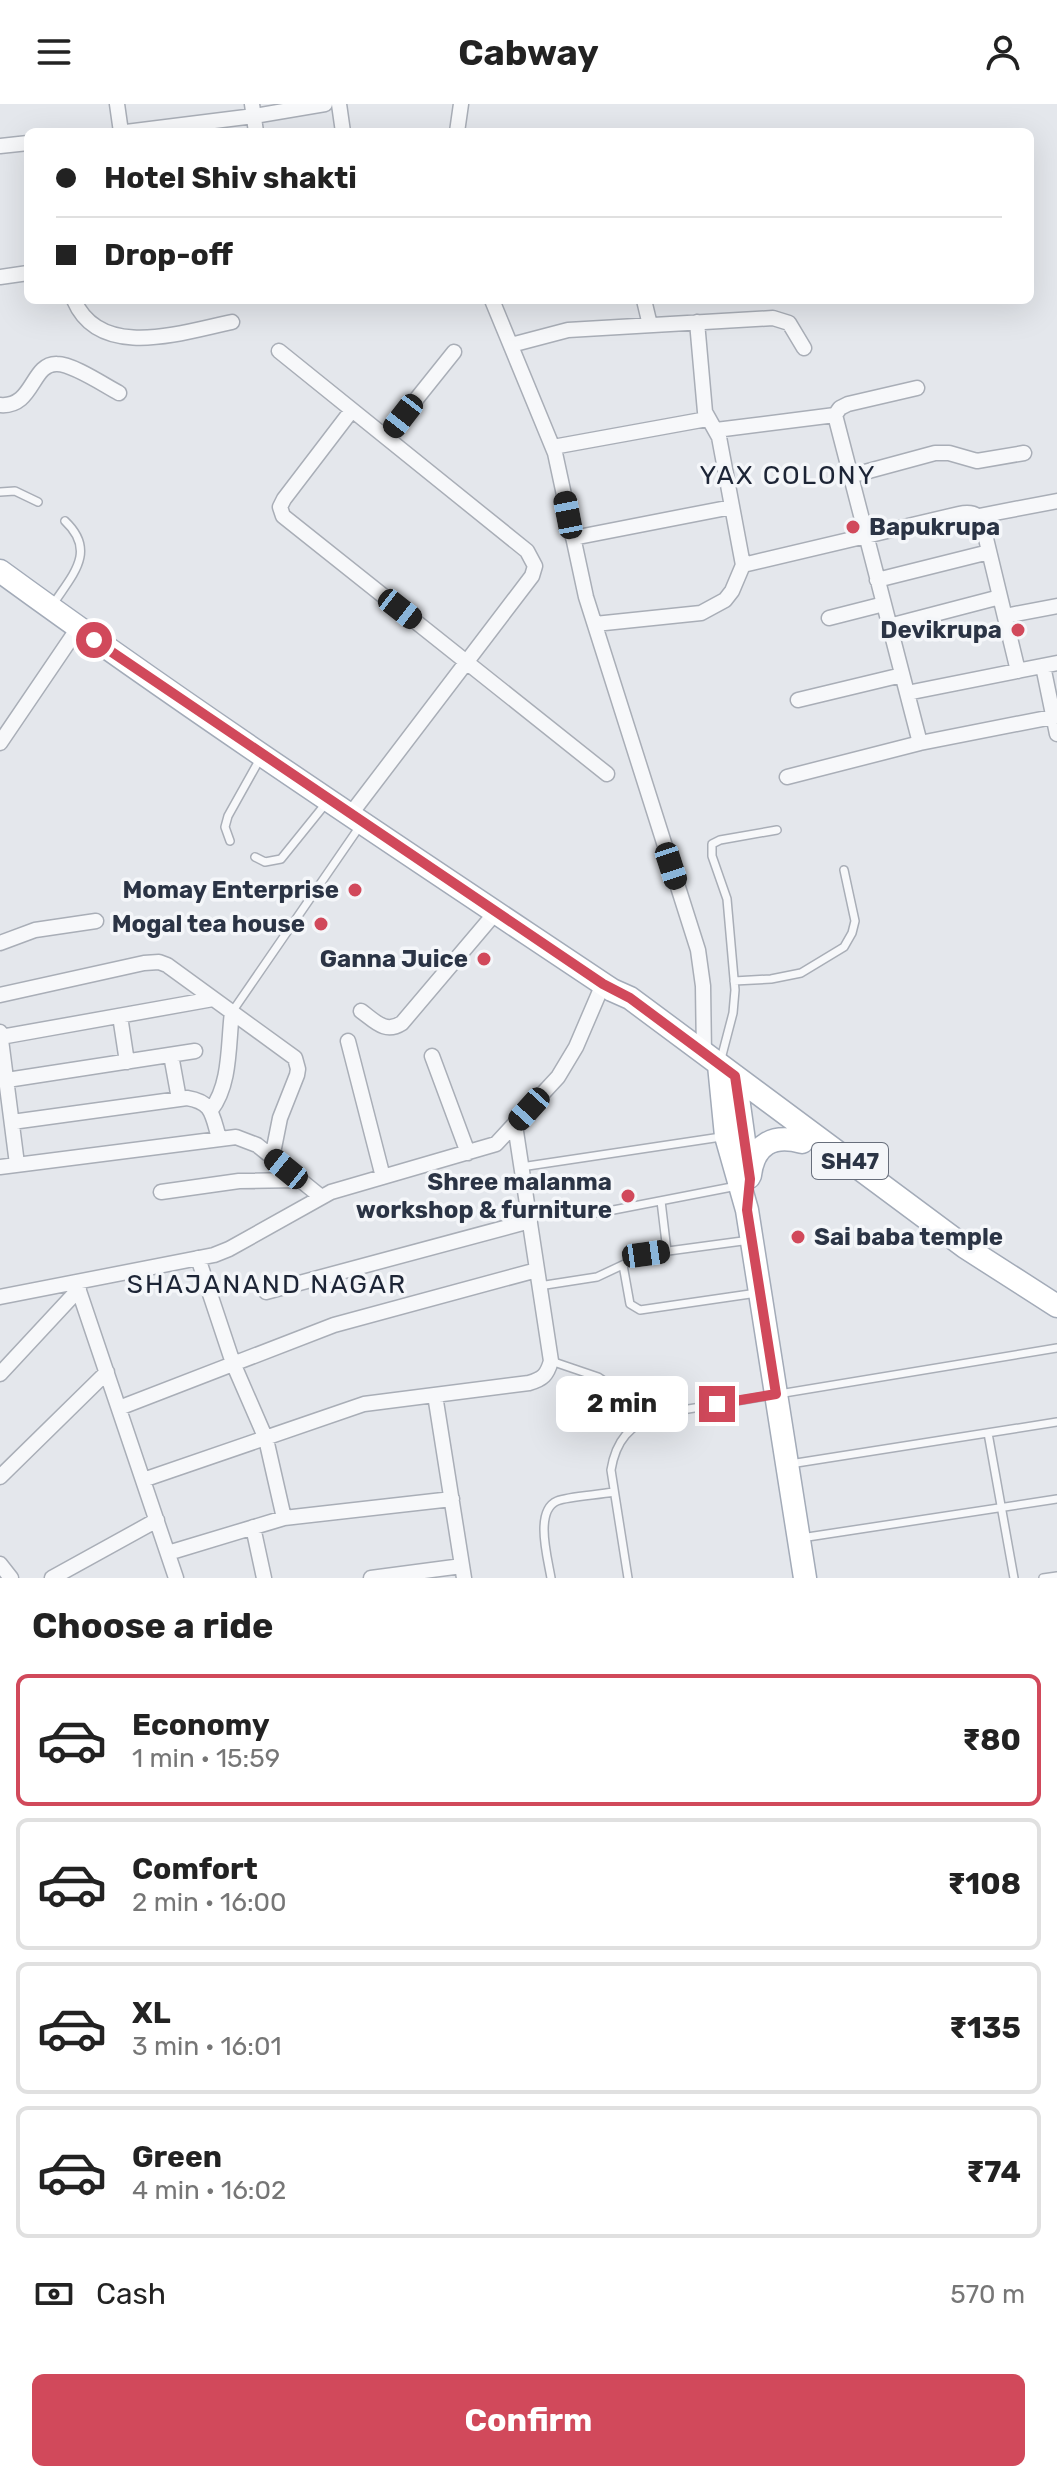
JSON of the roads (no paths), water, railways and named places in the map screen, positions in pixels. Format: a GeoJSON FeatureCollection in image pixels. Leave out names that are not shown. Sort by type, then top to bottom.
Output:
{"type":"FeatureCollection","features":[{"type":"Feature","properties":{"kind":"main road"},"geometry":{"type":"LineString","coordinates":[[0,571],[356,819],[608,987],[630,998],[723,1075],[745,1182],[805,1578]]}},
{"type":"Feature","properties":{"kind":"main road"},"geometry":{"type":"LineString","coordinates":[[608,987],[624,1009],[723,1075]]}},
{"type":"Feature","properties":{"kind":"main road"},"geometry":{"type":"LineString","coordinates":[[723,1075],[726,1136],[745,1182]]}},
{"type":"Feature","properties":{"kind":"main road","name":"SH47"},"geometry":{"type":"LineString","coordinates":[[723,1075],[802,1142],[856,1180],[1057,1306]]}},
{"type":"Feature","properties":{"kind":"main road","name":"SH47"},"geometry":{"type":"LineString","coordinates":[[723,1075],[965,1247]]}},
{"type":"Feature","properties":{"kind":"main road"},"geometry":{"type":"LineString","coordinates":[[745,1182],[755,1155],[763,1147],[776,1139],[802,1142]]}},
{"type":"Feature","properties":{"kind":"street"},"geometry":{"type":"LineString","coordinates":[[117,104],[122,128]]}},
{"type":"Feature","properties":{"kind":"street"},"geometry":{"type":"LineString","coordinates":[[147,128],[253,110],[325,104]]}},
{"type":"Feature","properties":{"kind":"street"},"geometry":{"type":"LineString","coordinates":[[339,104],[342,128]]}},
{"type":"Feature","properties":{"kind":"street"},"geometry":{"type":"LineString","coordinates":[[458,128],[461,104]]}},
{"type":"Feature","properties":{"kind":"street"},"geometry":{"type":"LineString","coordinates":[[0,146],[24,143]]}},
{"type":"Feature","properties":{"kind":"street"},"geometry":{"type":"LineString","coordinates":[[0,277],[24,274]]}},
{"type":"Feature","properties":{"kind":"street"},"geometry":{"type":"LineString","coordinates":[[76,304],[91,323],[106,332],[124,337],[157,337],[232,322]]}},
{"type":"Feature","properties":{"kind":"street"},"geometry":{"type":"LineString","coordinates":[[494,304],[553,447],[595,624],[698,950],[723,1075]]}},
{"type":"Feature","properties":{"kind":"street"},"geometry":{"type":"LineString","coordinates":[[645,304],[650,325]]}},
{"type":"Feature","properties":{"kind":"street"},"geometry":{"type":"LineString","coordinates":[[511,345],[568,330],[773,318],[783,320],[795,331],[804,348]]}},
{"type":"Feature","properties":{"kind":"street"},"geometry":{"type":"LineString","coordinates":[[595,624],[701,613],[725,600],[743,565],[712,424],[703,404],[697,322]]}},
{"type":"Feature","properties":{"kind":"street"},"geometry":{"type":"LineString","coordinates":[[279,351],[527,551],[535,566],[532,576],[467,661],[356,819]]}},
{"type":"Feature","properties":{"kind":"street"},"geometry":{"type":"LineString","coordinates":[[386,437],[454,352]]}},
{"type":"Feature","properties":{"kind":"street"},"geometry":{"type":"LineString","coordinates":[[0,405],[15,404],[23,398],[49,365],[65,365],[119,393]]}},
{"type":"Feature","properties":{"kind":"street"},"geometry":{"type":"LineString","coordinates":[[917,388],[848,404],[835,415],[920,743]]}},
{"type":"Feature","properties":{"kind":"street"},"geometry":{"type":"LineString","coordinates":[[352,410],[284,499],[280,507],[283,516],[607,774]]}},
{"type":"Feature","properties":{"kind":"street"},"geometry":{"type":"LineString","coordinates":[[553,447],[712,424],[835,415]]}},
{"type":"Feature","properties":{"kind":"street"},"geometry":{"type":"LineString","coordinates":[[850,476],[935,453],[949,453],[977,461],[1024,453]]}},
{"type":"Feature","properties":{"kind":"street"},"geometry":{"type":"LineString","coordinates":[[743,565],[967,512],[979,516],[1057,501]]}},
{"type":"Feature","properties":{"kind":"street"},"geometry":{"type":"LineString","coordinates":[[573,538],[732,507]]}},
{"type":"Feature","properties":{"kind":"street"},"geometry":{"type":"LineString","coordinates":[[979,516],[1018,671]]}},
{"type":"Feature","properties":{"kind":"street"},"geometry":{"type":"LineString","coordinates":[[877,580],[989,552]]}},
{"type":"Feature","properties":{"kind":"street"},"geometry":{"type":"LineString","coordinates":[[889,626],[1000,597]]}},
{"type":"Feature","properties":{"kind":"street"},"geometry":{"type":"LineString","coordinates":[[829,618],[884,604]]}},
{"type":"Feature","properties":{"kind":"street"},"geometry":{"type":"LineString","coordinates":[[1005,616],[1057,606]]}},
{"type":"Feature","properties":{"kind":"street"},"geometry":{"type":"LineString","coordinates":[[0,743],[78,628]]}},
{"type":"Feature","properties":{"kind":"street"},"geometry":{"type":"LineString","coordinates":[[907,693],[1050,664],[1057,734]]}},
{"type":"Feature","properties":{"kind":"street"},"geometry":{"type":"LineString","coordinates":[[798,700],[902,675]]}},
{"type":"Feature","properties":{"kind":"street"},"geometry":{"type":"LineString","coordinates":[[787,777],[920,743],[1055,716]]}},
{"type":"Feature","properties":{"kind":"street"},"geometry":{"type":"LineString","coordinates":[[361,1011],[382,1027],[395,1027],[402,1023],[496,912]]}},
{"type":"Feature","properties":{"kind":"street"},"geometry":{"type":"LineString","coordinates":[[0,943],[35,930],[96,921]]}},
{"type":"Feature","properties":{"kind":"street"},"geometry":{"type":"LineString","coordinates":[[0,995],[144,963],[167,965],[295,1058],[297,1075],[280,1118],[272,1158]]}},
{"type":"Feature","properties":{"kind":"street"},"geometry":{"type":"LineString","coordinates":[[0,1297],[77,1286],[229,1249],[320,1196],[496,1144],[568,1063],[608,987]]}},
{"type":"Feature","properties":{"kind":"street"},"geometry":{"type":"LineString","coordinates":[[17,1164],[1,1035],[213,999]]}},
{"type":"Feature","properties":{"kind":"street"},"geometry":{"type":"LineString","coordinates":[[211,1110],[224,1083],[232,1012]]}},
{"type":"Feature","properties":{"kind":"street"},"geometry":{"type":"LineString","coordinates":[[120,1016],[127,1062]]}},
{"type":"Feature","properties":{"kind":"street"},"geometry":{"type":"LineString","coordinates":[[348,1041],[383,1177]]}},
{"type":"Feature","properties":{"kind":"street"},"geometry":{"type":"LineString","coordinates":[[7,1080],[195,1051]]}},
{"type":"Feature","properties":{"kind":"street"},"geometry":{"type":"LineString","coordinates":[[171,1055],[179,1099]]}},
{"type":"Feature","properties":{"kind":"street"},"geometry":{"type":"LineString","coordinates":[[432,1056],[468,1153]]}},
{"type":"Feature","properties":{"kind":"street"},"geometry":{"type":"LineString","coordinates":[[12,1122],[187,1098],[204,1102],[211,1110],[219,1138]]}},
{"type":"Feature","properties":{"kind":"street"},"geometry":{"type":"LineString","coordinates":[[143,1480],[364,1404],[540,1380],[548,1373],[551,1361],[515,1125]]}},
{"type":"Feature","properties":{"kind":"street"},"geometry":{"type":"LineString","coordinates":[[0,1167],[236,1137],[247,1140],[320,1196]]}},
{"type":"Feature","properties":{"kind":"street"},"geometry":{"type":"LineString","coordinates":[[161,1192],[239,1181],[299,1180]]}},
{"type":"Feature","properties":{"kind":"street"},"geometry":{"type":"LineString","coordinates":[[266,1292],[530,1221]]}},
{"type":"Feature","properties":{"kind":"street"},"geometry":{"type":"LineString","coordinates":[[198,1258],[233,1363],[266,1439],[284,1518]]}},
{"type":"Feature","properties":{"kind":"street"},"geometry":{"type":"LineString","coordinates":[[119,1408],[334,1325],[537,1270]]}},
{"type":"Feature","properties":{"kind":"street"},"geometry":{"type":"LineString","coordinates":[[77,1286],[176,1578]]}},
{"type":"Feature","properties":{"kind":"street"},"geometry":{"type":"LineString","coordinates":[[0,1374],[77,1286]]}},
{"type":"Feature","properties":{"kind":"street"},"geometry":{"type":"LineString","coordinates":[[0,1477],[107,1372]]}},
{"type":"Feature","properties":{"kind":"street"},"geometry":{"type":"LineString","coordinates":[[371,1578],[463,1572],[435,1395]]}},
{"type":"Feature","properties":{"kind":"street"},"geometry":{"type":"LineString","coordinates":[[168,1553],[284,1518],[452,1499]]}},
{"type":"Feature","properties":{"kind":"street"},"geometry":{"type":"LineString","coordinates":[[52,1578],[157,1520]]}},
{"type":"Feature","properties":{"kind":"street"},"geometry":{"type":"LineString","coordinates":[[253,1527],[260,1577]]}},
{"type":"Feature","properties":{"kind":"street"},"geometry":{"type":"LineString","coordinates":[[0,1564],[11,1578]]}},
{"type":"Feature","properties":{"kind":"lane"},"geometry":{"type":"LineString","coordinates":[[0,492],[15,491],[38,502]]}},
{"type":"Feature","properties":{"kind":"lane"},"geometry":{"type":"LineString","coordinates":[[50,608],[80,562],[80,541],[65,521]]}},
{"type":"Feature","properties":{"kind":"lane"},"geometry":{"type":"LineString","coordinates":[[230,841],[225,827],[228,816],[262,755]]}},
{"type":"Feature","properties":{"kind":"lane"},"geometry":{"type":"LineString","coordinates":[[255,857],[265,862],[281,859],[329,800]]}},
{"type":"Feature","properties":{"kind":"lane"},"geometry":{"type":"LineString","coordinates":[[232,1012],[356,819]]}},
{"type":"Feature","properties":{"kind":"lane"},"geometry":{"type":"LineString","coordinates":[[723,1075],[733,1013],[734,981],[727,899],[712,856],[712,844],[777,830]]}},
{"type":"Feature","properties":{"kind":"lane"},"geometry":{"type":"LineString","coordinates":[[734,981],[801,973],[844,947],[855,921],[844,870]]}},
{"type":"Feature","properties":{"kind":"lane"},"geometry":{"type":"LineString","coordinates":[[521,1167],[726,1136]]}},
{"type":"Feature","properties":{"kind":"lane"},"geometry":{"type":"LineString","coordinates":[[598,1213],[745,1182]]}},
{"type":"Feature","properties":{"kind":"lane"},"geometry":{"type":"LineString","coordinates":[[661,1201],[667,1251]]}},
{"type":"Feature","properties":{"kind":"lane"},"geometry":{"type":"LineString","coordinates":[[539,1286],[597,1277],[646,1254],[752,1240]]}},
{"type":"Feature","properties":{"kind":"lane"},"geometry":{"type":"LineString","coordinates":[[623,1265],[630,1304],[640,1310],[760,1292]]}},
{"type":"Feature","properties":{"kind":"lane"},"geometry":{"type":"LineString","coordinates":[[628,1578],[611,1470],[620,1441],[645,1419],[658,1414],[1057,1348]]}},
{"type":"Feature","properties":{"kind":"lane"},"geometry":{"type":"LineString","coordinates":[[551,1361],[598,1377],[645,1419]]}},
{"type":"Feature","properties":{"kind":"lane"},"geometry":{"type":"LineString","coordinates":[[788,1465],[1057,1422]]}},
{"type":"Feature","properties":{"kind":"lane"},"geometry":{"type":"LineString","coordinates":[[988,1433],[1014,1578]]}},
{"type":"Feature","properties":{"kind":"lane"},"geometry":{"type":"LineString","coordinates":[[551,1578],[544,1535],[548,1509],[556,1501],[613,1492]]}},
{"type":"Feature","properties":{"kind":"lane"},"geometry":{"type":"LineString","coordinates":[[799,1538],[1057,1499]]}},
{"type":"Feature","properties":{"kind":"lane"},"geometry":{"type":"LineString","coordinates":[[1043,1578],[1057,1576]]}},
{"type":"Feature","properties":{"kind":"place","name":"Bapukrupa"},"geometry":{"type":"Point","coordinates":[853,527]}},
{"type":"Feature","properties":{"kind":"place","name":"Devikrupa"},"geometry":{"type":"Point","coordinates":[1018,630]}},
{"type":"Feature","properties":{"kind":"place","name":"Momay Enterprise"},"geometry":{"type":"Point","coordinates":[355,890]}},
{"type":"Feature","properties":{"kind":"place","name":"Mogal tea house"},"geometry":{"type":"Point","coordinates":[321,924]}},
{"type":"Feature","properties":{"kind":"place","name":"Ganna Juice"},"geometry":{"type":"Point","coordinates":[484,959]}},
{"type":"Feature","properties":{"kind":"place","name":"Shree malanma workshop & furniture"},"geometry":{"type":"Point","coordinates":[628,1196]}},
{"type":"Feature","properties":{"kind":"place","name":"Sai baba temple"},"geometry":{"type":"Point","coordinates":[798,1237]}},
{"type":"Feature","properties":{"kind":"district","name":"YAX COLONY"},"geometry":{"type":"Point","coordinates":[788,475]}},
{"type":"Feature","properties":{"kind":"district","name":"SHAJANAND NAGAR"},"geometry":{"type":"Point","coordinates":[267,1284]}}]}
